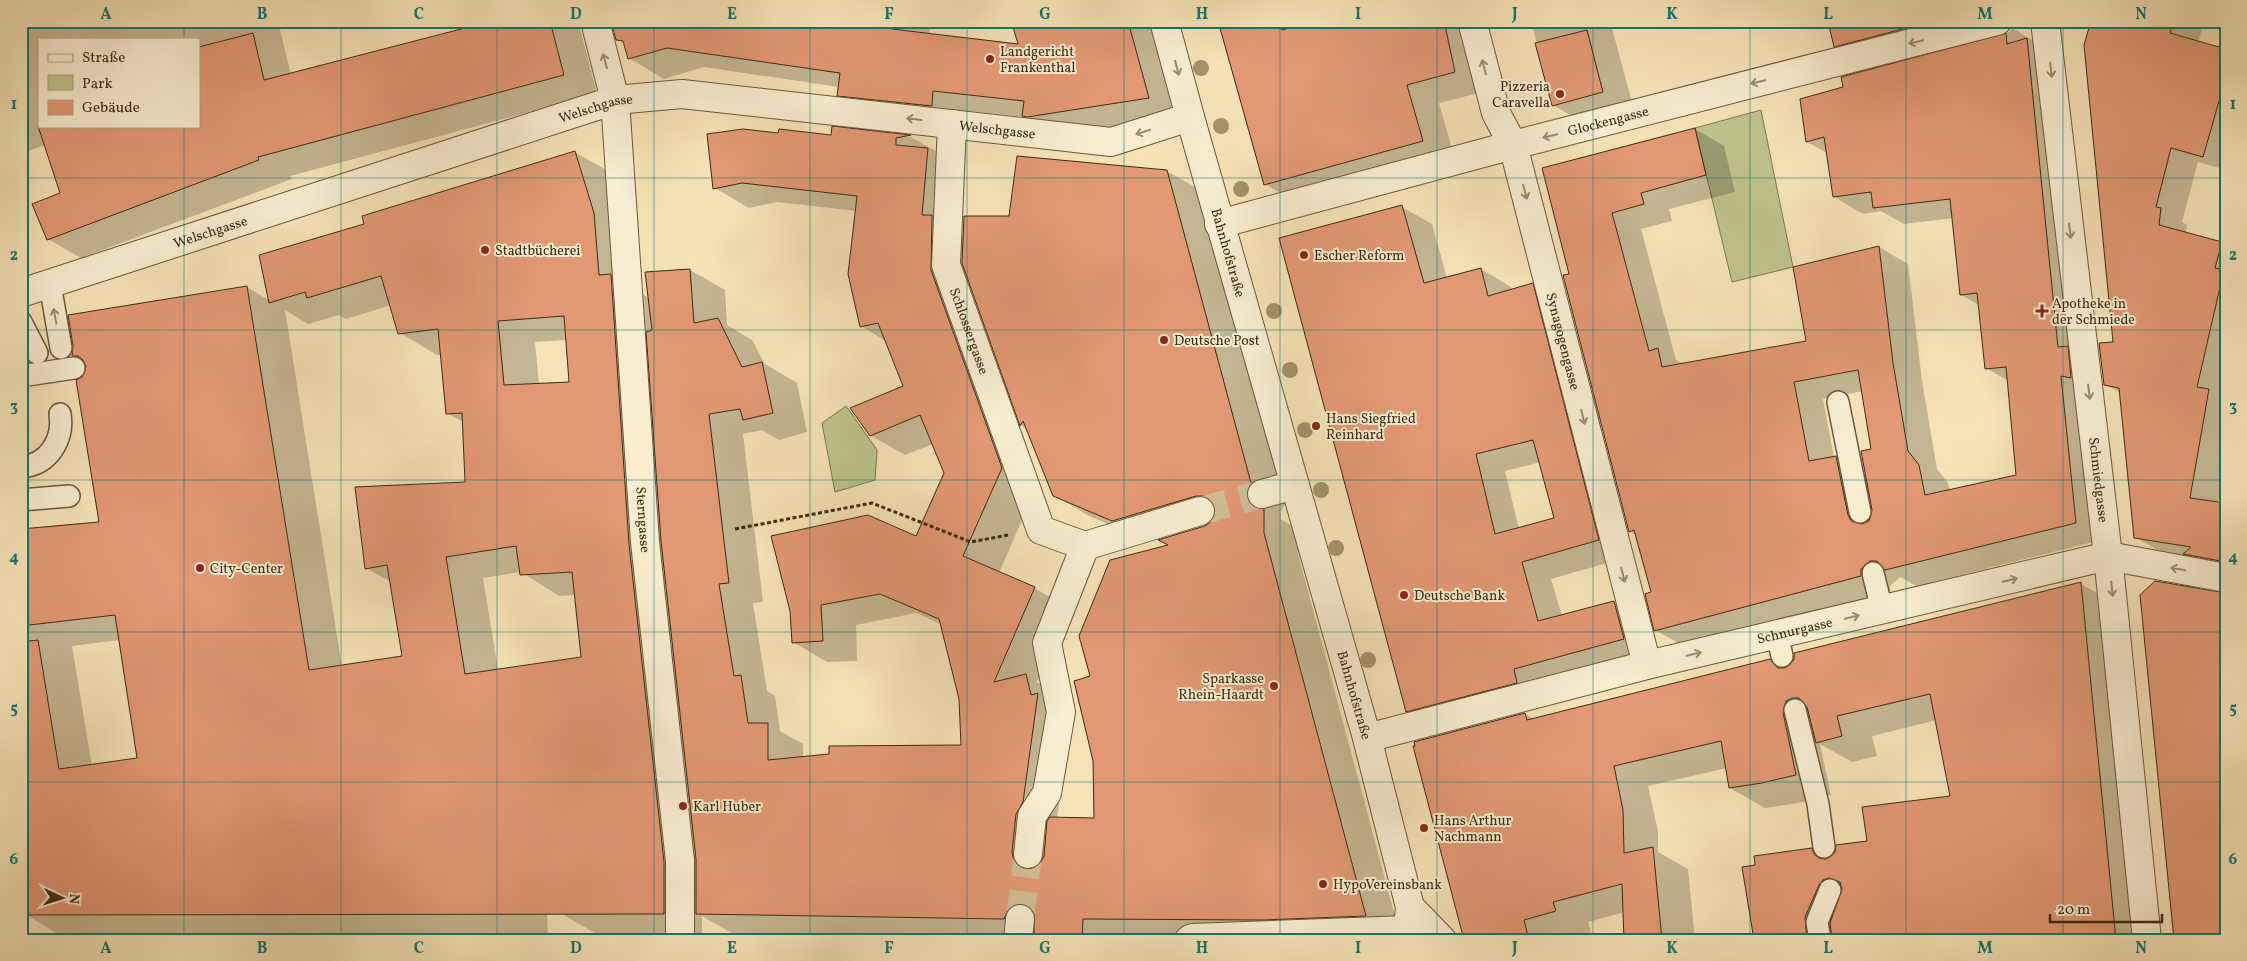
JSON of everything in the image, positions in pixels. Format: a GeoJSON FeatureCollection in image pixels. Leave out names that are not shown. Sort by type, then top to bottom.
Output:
{"type":"FeatureCollection","features":[{"type":"Feature","properties":{"kind":"street","name":"Sterngasse"},"geometry":{"type":"LineString","coordinates":[[594,21],[615,100],[645,542],[680,861],[680,940]]}},
{"type":"Feature","properties":{"kind":"street","name":"Bahnhofstraße"},"geometry":{"type":"LineString","coordinates":[[1164,21],[1219,224],[1367,738],[1408,926]]}},
{"type":"Feature","properties":{"kind":"street","name":"Synagogengasse"},"geometry":{"type":"LineString","coordinates":[[1472,21],[1496,113],[1513,145],[1646,665]]}},
{"type":"Feature","properties":{"kind":"street","name":"Glockengasse"},"geometry":{"type":"LineString","coordinates":[[1219,224],[1513,145],[1997,21]]}},
{"type":"Feature","properties":{"kind":"street","name":"Schmiedgasse"},"geometry":{"type":"LineString","coordinates":[[2045,21],[2108,556],[2147,940]]}},
{"type":"Feature","properties":{"kind":"street","name":"Welschgasse"},"geometry":{"type":"LineString","coordinates":[[21,293],[615,100],[682,94],[730,98],[1111,142],[1190,117]]}},
{"type":"Feature","properties":{"kind":"street","name":"Schlossergasse"},"geometry":{"type":"LineString","coordinates":[[952,124],[946,265],[1041,530]]}},
{"type":"Feature","properties":{"kind":"street"},"geometry":{"type":"LineString","coordinates":[[1262,494],[1295,485]]}},
{"type":"Feature","properties":{"kind":"street"},"geometry":{"type":"LineString","coordinates":[[1041,530],[1085,546],[1200,511]]}},
{"type":"Feature","properties":{"kind":"street"},"geometry":{"type":"LineString","coordinates":[[1028,854],[1032,816],[1047,794],[1061,712],[1047,643],[1085,546]]}},
{"type":"Feature","properties":{"kind":"street","name":"Schnurgasse"},"geometry":{"type":"LineString","coordinates":[[1367,738],[1646,665],[1780,645],[1882,610],[2108,556],[2226,578]]}},
{"type":"Feature","properties":{"kind":"street"},"geometry":{"type":"LineString","coordinates":[[1189,940],[1192,938],[1408,926],[1442,940]]}},
{"type":"Feature","properties":{"kind":"lane"},"geometry":{"type":"LineString","coordinates":[[50,284],[61,348]]}},
{"type":"Feature","properties":{"kind":"lane"},"geometry":{"type":"LineString","coordinates":[[21,322],[37,353]]}},
{"type":"Feature","properties":{"kind":"lane"},"geometry":{"type":"LineString","coordinates":[[21,376],[74,368]]}},
{"type":"Feature","properties":{"kind":"lane"},"geometry":{"type":"LineString","coordinates":[[1838,402],[1860,512]]}},
{"type":"Feature","properties":{"kind":"lane"},"geometry":{"type":"LineString","coordinates":[[21,468],[44,459],[56,446],[62,428],[60,414]]}},
{"type":"Feature","properties":{"kind":"lane"},"geometry":{"type":"LineString","coordinates":[[21,500],[69,496]]}},
{"type":"Feature","properties":{"kind":"lane"},"geometry":{"type":"LineString","coordinates":[[1874,573],[1882,610]]}},
{"type":"Feature","properties":{"kind":"lane"},"geometry":{"type":"LineString","coordinates":[[1796,710],[1818,804],[1824,847]]}},
{"type":"Feature","properties":{"kind":"lane"},"geometry":{"type":"LineString","coordinates":[[1820,940],[1817,922],[1830,890]]}},
{"type":"Feature","properties":{"kind":"path"},"geometry":{"type":"LineString","coordinates":[[735,529],[872,503],[971,542],[1041,530]]}},
{"type":"Feature","properties":{"kind":"green space"},"geometry":{"type":"Polygon","coordinates":[[[1761,110],[1793,267],[1732,282],[1695,128],[1761,110]]]}},
{"type":"Feature","properties":{"kind":"green space"},"geometry":{"type":"Polygon","coordinates":[[[846,406],[877,450],[875,480],[835,492],[822,423],[846,406]]]}},
{"type":"Feature","properties":{"kind":"building"},"geometry":{"type":"Polygon","coordinates":[[[492,21],[550,21],[564,75],[258,157],[259,160],[47,240],[32,204],[60,193],[39,128],[200,128],[200,47],[253,33],[264,80],[492,21]]]}},
{"type":"Feature","properties":{"kind":"building","name":"Landgericht Frankenthal"},"geometry":{"type":"Polygon","coordinates":[[[611,21],[893,21],[892,29],[1018,44],[1013,27],[1033,21],[1128,21],[1149,98],[1027,117],[1022,116],[1024,101],[933,91],[932,106],[837,96],[840,73],[667,48],[628,59],[623,41],[616,40],[611,21]]]}},
{"type":"Feature","properties":{"kind":"building"},"geometry":{"type":"Polygon","coordinates":[[[1218,21],[1279,21],[1282,30],[1315,21],[1444,21],[1455,72],[1407,85],[1423,141],[1264,185],[1218,21]]]}},
{"type":"Feature","properties":{"kind":"building"},"geometry":{"type":"Polygon","coordinates":[[[1828,21],[1933,21],[1834,47],[1828,21]]]}},
{"type":"Feature","properties":{"kind":"building"},"geometry":{"type":"Polygon","coordinates":[[[2091,21],[2174,21],[2170,33],[2226,49],[2226,77],[2203,157],[2171,148],[2156,207],[2161,208],[2159,225],[2222,242],[2215,268],[2224,270],[2197,387],[2209,389],[2190,498],[2226,503],[2226,562],[2183,554],[2191,547],[2134,538],[2119,388],[2104,385],[2099,343],[2113,342],[2084,45],[2091,21]]]}},
{"type":"Feature","properties":{"kind":"building"},"geometry":{"type":"Polygon","coordinates":[[[1587,30],[1603,92],[1552,106],[1535,43],[1587,30]]]}},
{"type":"Feature","properties":{"kind":"building"},"geometry":{"type":"Polygon","coordinates":[[[2006,33],[2007,44],[2027,38],[2058,347],[2068,346],[2071,378],[2061,376],[2076,523],[1885,570],[1877,561],[1870,561],[1861,569],[1861,576],[1654,631],[1645,594],[1651,592],[1634,530],[1629,532],[1563,275],[1569,274],[1542,168],[1695,128],[1706,175],[1641,193],[1644,204],[1612,213],[1649,351],[1658,348],[1662,367],[1806,341],[1793,267],[1879,246],[1893,363],[1908,451],[1919,465],[1925,495],[2016,475],[2006,367],[1985,369],[1977,293],[1960,295],[1950,199],[1873,208],[1871,192],[1833,197],[1824,137],[1806,142],[1800,99],[1843,87],[1841,77],[2006,33]],[[1858,370],[1794,382],[1809,461],[1836,456],[1848,515],[1851,521],[1862,524],[1869,521],[1872,510],[1861,451],[1871,449],[1858,370]]]}},
{"type":"Feature","properties":{"kind":"building"},"geometry":{"type":"Polygon","coordinates":[[[832,126],[911,135],[896,138],[896,145],[928,148],[922,215],[932,215],[931,270],[1002,468],[963,556],[1035,587],[994,682],[1026,674],[1031,695],[1038,693],[1023,802],[1016,814],[1012,852],[1014,861],[1019,867],[1026,869],[1034,868],[1040,864],[1044,856],[1047,821],[1050,817],[1094,818],[1093,761],[1074,681],[1090,676],[1079,636],[1110,560],[1168,545],[1158,540],[1205,526],[1212,521],[1215,515],[1215,507],[1210,499],[1204,496],[1196,496],[1112,521],[1053,496],[1023,421],[1020,426],[962,263],[964,216],[1009,216],[1017,156],[1167,170],[1251,483],[1247,491],[1247,499],[1251,505],[1264,509],[1264,533],[1366,916],[1263,920],[1083,919],[1082,940],[1052,940],[1034,939],[1034,913],[1029,906],[1021,903],[1013,905],[1008,910],[1004,919],[696,914],[696,859],[661,541],[646,332],[652,330],[645,272],[690,269],[694,323],[718,318],[742,367],[762,362],[773,413],[743,420],[740,409],[709,414],[729,583],[719,584],[734,676],[741,675],[748,723],[768,723],[768,760],[829,754],[829,746],[961,745],[959,699],[939,619],[880,594],[821,605],[823,641],[792,643],[790,611],[771,536],[868,515],[916,536],[944,473],[920,415],[870,436],[850,408],[903,386],[878,323],[860,327],[848,274],[857,196],[742,183],[713,189],[707,134],[743,129],[778,133],[779,129],[831,135],[832,126]]]}},
{"type":"Feature","properties":{"kind":"building"},"geometry":{"type":"Polygon","coordinates":[[[575,151],[594,213],[599,275],[611,274],[629,544],[664,862],[664,914],[21,915],[21,642],[38,640],[59,769],[137,758],[115,615],[21,626],[21,529],[99,522],[76,380],[82,377],[86,367],[83,360],[78,356],[72,356],[73,346],[68,315],[247,286],[309,670],[402,656],[387,565],[365,569],[355,487],[465,482],[462,413],[446,414],[438,329],[398,334],[381,276],[307,298],[305,292],[269,303],[259,255],[364,224],[362,216],[575,151]],[[564,316],[498,321],[504,385],[569,382],[564,316]],[[516,546],[446,557],[465,674],[581,657],[572,572],[520,575],[516,546]]]}},
{"type":"Feature","properties":{"kind":"building"},"geometry":{"type":"Polygon","coordinates":[[[1402,205],[1424,283],[1481,268],[1488,296],[1533,283],[1599,540],[1522,562],[1538,621],[1614,601],[1624,639],[1514,669],[1517,683],[1406,712],[1279,238],[1402,205]],[[1533,440],[1476,454],[1495,534],[1554,518],[1533,440]]]}},
{"type":"Feature","properties":{"kind":"building"},"geometry":{"type":"Polygon","coordinates":[[[2155,581],[2226,593],[2226,940],[2174,940],[2140,595],[2155,581]]]}},
{"type":"Feature","properties":{"kind":"building"},"geometry":{"type":"Polygon","coordinates":[[[2081,582],[2116,940],[1832,940],[1830,923],[1842,889],[1840,882],[1829,878],[1823,880],[1819,885],[1805,917],[1807,940],[1754,940],[1742,867],[1755,865],[1754,856],[1812,848],[1814,854],[1819,858],[1826,859],[1835,852],[1836,845],[1867,841],[1862,807],[1950,796],[1930,694],[1837,716],[1842,736],[1816,743],[1807,707],[1799,698],[1792,698],[1786,701],[1783,712],[1796,775],[1762,783],[1729,788],[1721,741],[1614,766],[1623,810],[1624,853],[1653,847],[1662,940],[1624,940],[1622,884],[1553,902],[1556,911],[1524,920],[1529,940],[1464,940],[1413,746],[1415,746],[1414,742],[1525,713],[1527,720],[1770,659],[1778,668],[1785,668],[1794,660],[1794,653],[2081,582]]]}},
{"type":"Feature","properties":{"kind":"tunnel"},"geometry":{"type":"LineString","coordinates":[[1200,511],[1262,494]]}},
{"type":"Feature","properties":{"kind":"tunnel"},"geometry":{"type":"LineString","coordinates":[[1020,919],[1028,854]]}},
{"type":"Feature","properties":{"kind":"place","name":"Landgericht Frankenthal"},"geometry":{"type":"Point","coordinates":[990,59]}},
{"type":"Feature","properties":{"kind":"place","name":"Pizzeria Caravella"},"geometry":{"type":"Point","coordinates":[1560,94]}},
{"type":"Feature","properties":{"kind":"place","name":"Stadtbücherei"},"geometry":{"type":"Point","coordinates":[485,250]}},
{"type":"Feature","properties":{"kind":"place","name":"Escher Reform"},"geometry":{"type":"Point","coordinates":[1304,255]}},
{"type":"Feature","properties":{"kind":"place","name":"Apotheke in der Schmiede"},"geometry":{"type":"Point","coordinates":[2042,311]}},
{"type":"Feature","properties":{"kind":"place","name":"Deutsche Post"},"geometry":{"type":"Point","coordinates":[1164,340]}},
{"type":"Feature","properties":{"kind":"place","name":"Hans Siegfried Reinhard"},"geometry":{"type":"Point","coordinates":[1316,426]}},
{"type":"Feature","properties":{"kind":"place","name":"City-Center"},"geometry":{"type":"Point","coordinates":[200,568]}},
{"type":"Feature","properties":{"kind":"place","name":"Deutsche Bank"},"geometry":{"type":"Point","coordinates":[1404,595]}},
{"type":"Feature","properties":{"kind":"place","name":"Sparkasse Rhein-Haardt"},"geometry":{"type":"Point","coordinates":[1274,686]}},
{"type":"Feature","properties":{"kind":"place","name":"Karl Huber"},"geometry":{"type":"Point","coordinates":[683,806]}},
{"type":"Feature","properties":{"kind":"place","name":"Hans Arthur Nachmann"},"geometry":{"type":"Point","coordinates":[1424,828]}},
{"type":"Feature","properties":{"kind":"place","name":"HypoVereinsbank"},"geometry":{"type":"Point","coordinates":[1323,884]}}]}
